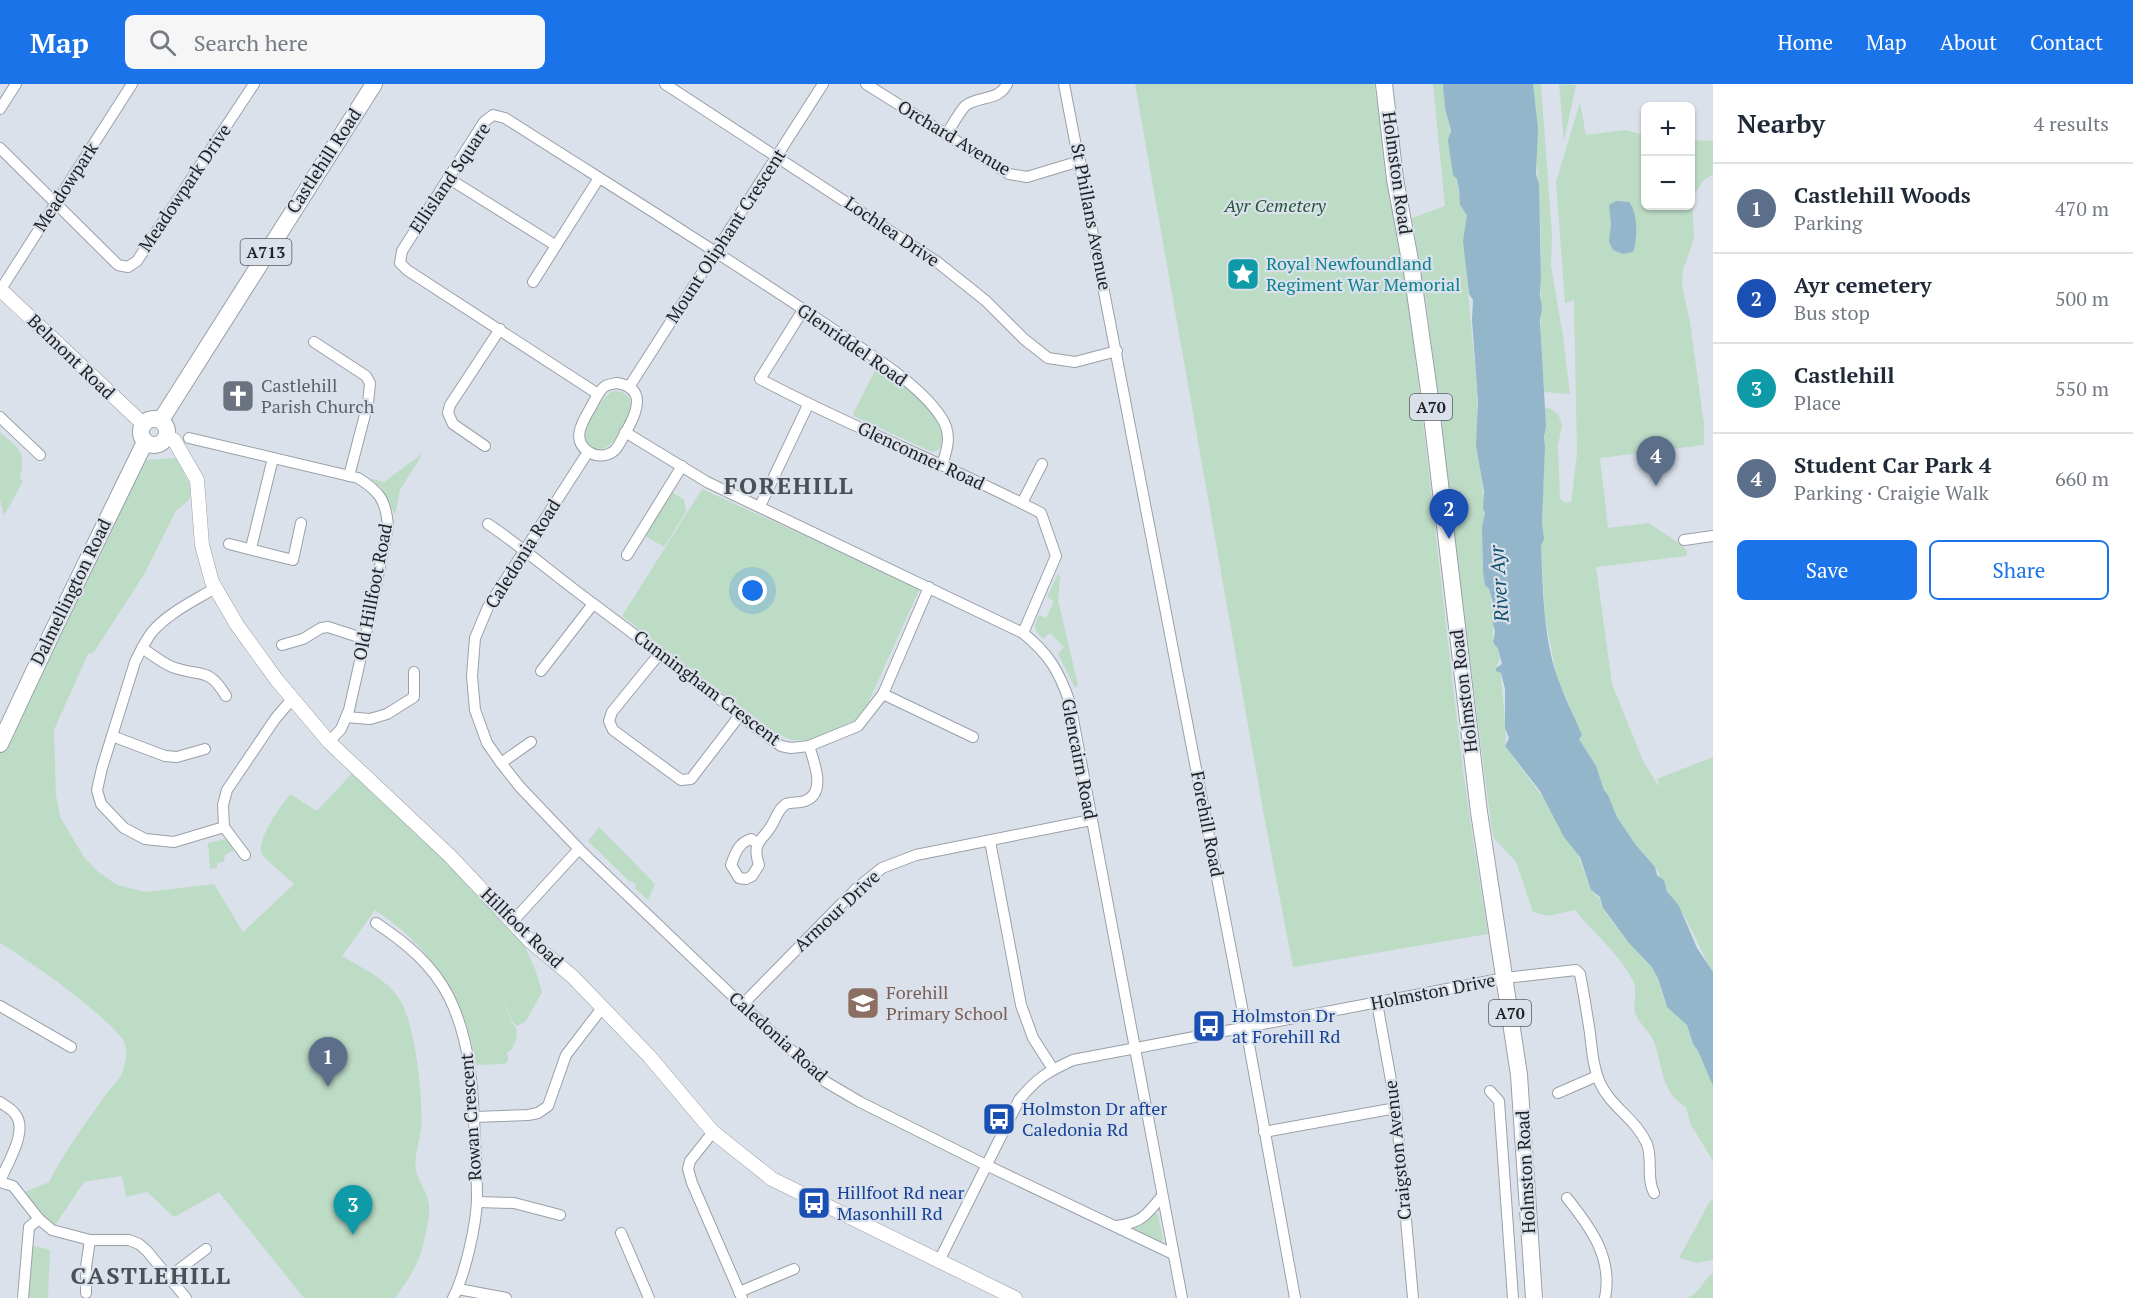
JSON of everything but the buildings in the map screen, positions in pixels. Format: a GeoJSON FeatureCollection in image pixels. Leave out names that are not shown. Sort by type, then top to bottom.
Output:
{"type":"FeatureCollection","features":[{"type":"Feature","properties":{"kind":"main road","name":"Castlehill Road"},"geometry":{"type":"LineString","coordinates":[[161,420],[374,84]]}},
{"type":"Feature","properties":{"kind":"main road","name":"Holmston Road"},"geometry":{"type":"LineString","coordinates":[[1384,84],[1395,180],[1412,271],[1429,391],[1479,812],[1522,1101],[1534,1298]]}},
{"type":"Feature","properties":{"kind":"main road"},"geometry":{"type":"LineString","coordinates":[[151,419],[161,420],[167,429],[167,437],[157,445],[145,442],[141,436],[143,424],[151,419]]}},
{"type":"Feature","properties":{"kind":"main road","name":"Dalmellington Road"},"geometry":{"type":"LineString","coordinates":[[0,744],[145,442]]}},
{"type":"Feature","properties":{"kind":"street"},"geometry":{"type":"LineString","coordinates":[[0,109],[16,84]]}},
{"type":"Feature","properties":{"kind":"street","name":"Meadowpark"},"geometry":{"type":"LineString","coordinates":[[0,289],[132,84]]}},
{"type":"Feature","properties":{"kind":"street","name":"Meadowpark Drive"},"geometry":{"type":"LineString","coordinates":[[55,204],[118,265],[128,267],[136,261],[254,84]]}},
{"type":"Feature","properties":{"kind":"street","name":"Lochlea Drive"},"geometry":{"type":"LineString","coordinates":[[665,84],[777,155],[936,261],[986,301],[1024,339],[1048,358],[1075,362],[1117,351]]}},
{"type":"Feature","properties":{"kind":"street","name":"Mount Oliphant Crescent"},"geometry":{"type":"LineString","coordinates":[[629,387],[823,84]]}},
{"type":"Feature","properties":{"kind":"street","name":"Orchard Avenue"},"geometry":{"type":"LineString","coordinates":[[866,84],[1009,174],[1027,177],[1080,161]]}},
{"type":"Feature","properties":{"kind":"street"},"geometry":{"type":"LineString","coordinates":[[946,135],[963,108],[968,104],[995,97],[1004,90],[1007,84]]}},
{"type":"Feature","properties":{"kind":"street","name":"St Phillans Avenue"},"geometry":{"type":"LineString","coordinates":[[1064,84],[1117,351]]}},
{"type":"Feature","properties":{"kind":"street","name":"Ellisland Square"},"geometry":{"type":"LineString","coordinates":[[598,394],[407,270],[400,263],[402,251],[484,122],[493,115],[505,118],[715,253]]}},
{"type":"Feature","properties":{"kind":"street"},"geometry":{"type":"LineString","coordinates":[[0,148],[55,204]]}},
{"type":"Feature","properties":{"kind":"street"},"geometry":{"type":"LineString","coordinates":[[448,178],[555,245]]}},
{"type":"Feature","properties":{"kind":"street"},"geometry":{"type":"LineString","coordinates":[[533,282],[599,178]]}},
{"type":"Feature","properties":{"kind":"street","name":"Glenriddel Road"},"geometry":{"type":"LineString","coordinates":[[715,253],[883,364],[919,392],[935,408],[949,432],[948,446],[942,465]]}},
{"type":"Feature","properties":{"kind":"street","name":"Belmont Road"},"geometry":{"type":"LineString","coordinates":[[0,289],[143,424]]}},
{"type":"Feature","properties":{"kind":"street","name":"Glenconner Road"},"geometry":{"type":"LineString","coordinates":[[803,310],[760,380],[808,405],[942,465],[1041,513],[1056,556],[1023,633]]}},
{"type":"Feature","properties":{"kind":"street"},"geometry":{"type":"LineString","coordinates":[[485,446],[453,424],[447,413],[500,329]]}},
{"type":"Feature","properties":{"kind":"street"},"geometry":{"type":"LineString","coordinates":[[314,343],[366,376],[370,383],[368,403],[349,476]]}},
{"type":"Feature","properties":{"kind":"street","name":"Forehill Road"},"geometry":{"type":"LineString","coordinates":[[1117,351],[1246,1028],[1294,1298]]}},
{"type":"Feature","properties":{"kind":"street"},"geometry":{"type":"LineString","coordinates":[[613,383],[622,384],[629,387],[636,396],[638,407],[616,449],[608,454],[597,455],[588,452],[580,442],[580,428],[598,394],[613,383]]}},
{"type":"Feature","properties":{"kind":"street"},"geometry":{"type":"LineString","coordinates":[[760,506],[808,405]]}},
{"type":"Feature","properties":{"kind":"street"},"geometry":{"type":"LineString","coordinates":[[0,417],[40,455]]}},
{"type":"Feature","properties":{"kind":"street","name":"Glencairn Road"},"geometry":{"type":"LineString","coordinates":[[626,432],[708,482],[1023,633],[1041,647],[1054,664],[1070,703],[1182,1298]]}},
{"type":"Feature","properties":{"kind":"street","name":"Hillfoot Road"},"geometry":{"type":"LineString","coordinates":[[167,437],[174,440],[189,462],[197,480],[202,545],[215,588],[237,625],[292,699],[329,742],[450,856],[530,940],[573,977],[648,1056],[713,1132],[772,1179],[1015,1298]]}},
{"type":"Feature","properties":{"kind":"street","name":"Old Hillfoot Road"},"geometry":{"type":"LineString","coordinates":[[189,438],[358,478],[374,488],[383,501],[387,511],[387,538],[365,639],[346,717],[341,729],[329,742]]}},
{"type":"Feature","properties":{"kind":"street","name":"Caledonia Road"},"geometry":{"type":"LineString","coordinates":[[588,452],[488,607],[475,638],[472,676],[475,710],[487,743],[501,763],[520,787],[579,849],[826,1082],[860,1102],[986,1165],[1173,1254]]}},
{"type":"Feature","properties":{"kind":"street"},"geometry":{"type":"LineString","coordinates":[[251,548],[273,458]]}},
{"type":"Feature","properties":{"kind":"street"},"geometry":{"type":"LineString","coordinates":[[1022,503],[1042,465]]}},
{"type":"Feature","properties":{"kind":"street"},"geometry":{"type":"LineString","coordinates":[[627,555],[682,466]]}},
{"type":"Feature","properties":{"kind":"street"},"geometry":{"type":"LineString","coordinates":[[230,544],[293,560],[301,523]]}},
{"type":"Feature","properties":{"kind":"street","name":"Cunningham Crescent"},"geometry":{"type":"LineString","coordinates":[[488,524],[525,549],[593,604],[740,715],[782,746],[791,748],[809,746],[858,726],[882,694],[928,587]]}},
{"type":"Feature","properties":{"kind":"street"},"geometry":{"type":"LineString","coordinates":[[1684,540],[1713,536]]}},
{"type":"Feature","properties":{"kind":"street"},"geometry":{"type":"LineString","coordinates":[[215,588],[173,614],[153,631],[142,648],[135,662],[97,790],[101,804],[124,828],[145,839],[174,842],[224,827]]}},
{"type":"Feature","properties":{"kind":"street"},"geometry":{"type":"LineString","coordinates":[[542,671],[593,604]]}},
{"type":"Feature","properties":{"kind":"street"},"geometry":{"type":"LineString","coordinates":[[282,645],[296,635],[328,627],[365,639]]}},
{"type":"Feature","properties":{"kind":"street"},"geometry":{"type":"LineString","coordinates":[[142,648],[174,668],[191,675],[208,674],[219,683],[226,696]]}},
{"type":"Feature","properties":{"kind":"street"},"geometry":{"type":"LineString","coordinates":[[660,653],[612,712],[609,721],[613,730],[681,780],[686,780],[691,779],[740,715]]}},
{"type":"Feature","properties":{"kind":"street"},"geometry":{"type":"LineString","coordinates":[[346,717],[370,719],[387,714],[414,697],[414,672]]}},
{"type":"Feature","properties":{"kind":"street"},"geometry":{"type":"LineString","coordinates":[[882,694],[973,737]]}},
{"type":"Feature","properties":{"kind":"street"},"geometry":{"type":"LineString","coordinates":[[245,855],[224,827],[223,805],[227,790],[275,719],[292,699]]}},
{"type":"Feature","properties":{"kind":"street"},"geometry":{"type":"LineString","coordinates":[[112,736],[165,756],[178,751],[205,749]]}},
{"type":"Feature","properties":{"kind":"street"},"geometry":{"type":"LineString","coordinates":[[501,763],[531,742]]}},
{"type":"Feature","properties":{"kind":"street"},"geometry":{"type":"LineString","coordinates":[[757,843],[787,803],[806,801],[814,794],[818,784],[809,746]]}},
{"type":"Feature","properties":{"kind":"street","name":"Armour Drive"},"geometry":{"type":"LineString","coordinates":[[742,1005],[855,890],[882,868],[916,855],[1091,820]]}},
{"type":"Feature","properties":{"kind":"street"},"geometry":{"type":"LineString","coordinates":[[990,841],[1021,1005],[1033,1038],[1053,1069]]}},
{"type":"Feature","properties":{"kind":"street"},"geometry":{"type":"LineString","coordinates":[[513,921],[579,849]]}},
{"type":"Feature","properties":{"kind":"street","name":"Rowan Crescent"},"geometry":{"type":"LineString","coordinates":[[376,922],[405,942],[423,960],[448,996],[459,1022],[468,1054],[474,1117],[477,1202],[470,1241],[456,1294]]}},
{"type":"Feature","properties":{"kind":"street","name":"Holmston Drive"},"geometry":{"type":"LineString","coordinates":[[939,1261],[1018,1100],[1034,1082],[1053,1069],[1073,1060],[1505,978],[1576,970],[1580,974],[1583,988],[1594,1068],[1598,1076]]}},
{"type":"Feature","properties":{"kind":"street","name":"Craigston Avenue"},"geometry":{"type":"LineString","coordinates":[[1377,1003],[1396,1108],[1413,1298]]}},
{"type":"Feature","properties":{"kind":"street"},"geometry":{"type":"LineString","coordinates":[[0,1006],[71,1047]]}},
{"type":"Feature","properties":{"kind":"street"},"geometry":{"type":"LineString","coordinates":[[474,1117],[528,1115],[538,1113],[548,1106],[566,1055],[602,1008]]}},
{"type":"Feature","properties":{"kind":"street"},"geometry":{"type":"LineString","coordinates":[[1558,1093],[1598,1076],[1614,1104],[1630,1118],[1643,1135],[1649,1149],[1649,1184],[1654,1193]]}},
{"type":"Feature","properties":{"kind":"street","name":"Holmston Road"},"geometry":{"type":"LineString","coordinates":[[1490,1091],[1499,1101],[1513,1298]]}},
{"type":"Feature","properties":{"kind":"street"},"geometry":{"type":"LineString","coordinates":[[0,1102],[15,1114],[21,1124],[21,1134],[0,1181],[13,1186],[39,1219],[52,1230],[90,1240],[129,1240],[139,1244],[186,1298]]}},
{"type":"Feature","properties":{"kind":"street"},"geometry":{"type":"LineString","coordinates":[[1264,1132],[1396,1108]]}},
{"type":"Feature","properties":{"kind":"street"},"geometry":{"type":"LineString","coordinates":[[713,1132],[695,1152],[688,1169],[741,1295],[794,1269]]}},
{"type":"Feature","properties":{"kind":"street"},"geometry":{"type":"LineString","coordinates":[[1116,1226],[1137,1222],[1148,1215],[1162,1196]]}},
{"type":"Feature","properties":{"kind":"street"},"geometry":{"type":"LineString","coordinates":[[1568,1198],[1589,1226],[1601,1252],[1608,1281],[1605,1298]]}},
{"type":"Feature","properties":{"kind":"street","name":"Rowan Crescent"},"geometry":{"type":"LineString","coordinates":[[477,1202],[514,1203],[560,1215]]}},
{"type":"Feature","properties":{"kind":"street"},"geometry":{"type":"LineString","coordinates":[[23,1298],[29,1227],[39,1219]]}},
{"type":"Feature","properties":{"kind":"street"},"geometry":{"type":"LineString","coordinates":[[1508,1229],[1530,1228]]}},
{"type":"Feature","properties":{"kind":"street"},"geometry":{"type":"LineString","coordinates":[[621,1233],[649,1298]]}},
{"type":"Feature","properties":{"kind":"street"},"geometry":{"type":"LineString","coordinates":[[86,1293],[86,1267],[90,1240]]}},
{"type":"Feature","properties":{"kind":"street"},"geometry":{"type":"LineString","coordinates":[[169,1277],[206,1249]]}},
{"type":"Feature","properties":{"kind":"street"},"geometry":{"type":"LineString","coordinates":[[456,1294],[506,1298]]}},
{"type":"Feature","properties":{"kind":"green space","name":"Ayr Cemetery"},"geometry":{"type":"Polygon","coordinates":[[[1135,84],[1374,84],[1402,256],[1464,777],[1488,934],[1293,967],[1264,816],[1135,84]]]}},
{"type":"Feature","properties":{"kind":"green space"},"geometry":{"type":"Polygon","coordinates":[[[1433,84],[1443,84],[1460,201],[1467,212],[1465,257],[1477,390],[1478,451],[1485,510],[1482,558],[1484,579],[1490,592],[1493,610],[1493,642],[1500,658],[1496,668],[1501,673],[1505,746],[1544,799],[1568,841],[1576,850],[1591,890],[1601,901],[1605,912],[1629,943],[1651,966],[1658,978],[1664,1000],[1687,1025],[1693,1044],[1713,1086],[1713,1161],[1691,1125],[1686,1107],[1677,1100],[1666,1085],[1653,1040],[1635,1013],[1634,985],[1627,971],[1575,910],[1548,916],[1533,912],[1516,862],[1494,838],[1492,831],[1438,415],[1427,308],[1412,218],[1445,206],[1433,84]]]}},
{"type":"Feature","properties":{"kind":"green space"},"geometry":{"type":"Polygon","coordinates":[[[1533,84],[1541,84],[1552,235],[1551,266],[1570,394],[1544,392],[1541,337],[1541,242],[1533,84]]]}},
{"type":"Feature","properties":{"kind":"green space"},"geometry":{"type":"Polygon","coordinates":[[[1559,84],[1576,85],[1564,141],[1559,84]]]}},
{"type":"Feature","properties":{"kind":"green space"},"geometry":{"type":"Polygon","coordinates":[[[1580,102],[1586,135],[1624,130],[1641,134],[1641,210],[1693,210],[1694,239],[1683,270],[1682,286],[1690,322],[1704,424],[1704,445],[1600,458],[1608,528],[1649,523],[1683,546],[1687,556],[1596,567],[1612,684],[1644,763],[1660,787],[1657,779],[1713,757],[1713,974],[1684,915],[1655,867],[1635,844],[1617,817],[1596,766],[1579,739],[1568,702],[1557,678],[1545,617],[1541,544],[1544,539],[1542,523],[1544,407],[1558,414],[1562,424],[1558,446],[1560,499],[1565,503],[1571,502],[1577,455],[1574,300],[1565,303],[1556,182],[1580,102]]]}},
{"type":"Feature","properties":{"kind":"green space"},"geometry":{"type":"Polygon","coordinates":[[[1695,140],[1713,141],[1713,174],[1704,180],[1695,193],[1695,140]]]}},
{"type":"Feature","properties":{"kind":"green space"},"geometry":{"type":"Polygon","coordinates":[[[879,363],[909,387],[930,408],[942,430],[943,440],[938,450],[932,452],[854,416],[879,363]]]}},
{"type":"Feature","properties":{"kind":"green space"},"geometry":{"type":"Polygon","coordinates":[[[614,391],[625,394],[630,400],[631,409],[628,420],[608,446],[602,449],[591,448],[586,442],[585,434],[588,424],[600,403],[614,391]]]}},
{"type":"Feature","properties":{"kind":"green space"},"geometry":{"type":"Polygon","coordinates":[[[0,432],[17,447],[22,456],[20,478],[23,481],[4,516],[0,500],[0,432]]]}},
{"type":"Feature","properties":{"kind":"green space"},"geometry":{"type":"Polygon","coordinates":[[[423,453],[400,490],[395,515],[381,487],[369,478],[384,482],[423,453]]]}},
{"type":"Feature","properties":{"kind":"green space"},"geometry":{"type":"Polygon","coordinates":[[[176,458],[190,485],[190,499],[176,511],[145,573],[94,652],[88,654],[54,730],[56,795],[60,817],[84,857],[97,871],[117,885],[146,892],[214,884],[243,932],[294,884],[264,857],[261,848],[270,823],[281,806],[290,794],[317,811],[357,768],[513,921],[535,969],[542,992],[526,1021],[517,1026],[512,1021],[502,993],[511,1021],[516,1028],[517,1037],[512,1049],[507,1053],[508,1060],[505,1064],[476,1065],[464,1018],[455,997],[429,958],[395,924],[375,910],[342,956],[381,980],[400,1000],[410,1026],[420,1082],[422,1117],[416,1171],[428,1201],[429,1217],[417,1262],[395,1298],[304,1298],[219,1192],[174,1217],[147,1192],[126,1197],[122,1176],[84,1182],[52,1230],[25,1192],[49,1182],[75,1138],[119,1078],[125,1064],[126,1052],[125,1044],[105,1020],[48,975],[0,943],[0,744],[129,490],[147,460],[176,458]]]}},
{"type":"Feature","properties":{"kind":"green space"},"geometry":{"type":"Polygon","coordinates":[[[702,489],[920,588],[869,701],[855,720],[834,731],[808,740],[792,740],[775,733],[622,616],[702,489]]]}},
{"type":"Feature","properties":{"kind":"green space"},"geometry":{"type":"Polygon","coordinates":[[[672,492],[684,500],[686,512],[664,547],[643,535],[672,492]]]}},
{"type":"Feature","properties":{"kind":"green space"},"geometry":{"type":"Polygon","coordinates":[[[1058,574],[1060,577],[1058,600],[1078,685],[1075,688],[1058,654],[1064,647],[1050,633],[1043,639],[1035,628],[1039,615],[1046,618],[1054,601],[1047,597],[1058,574]]]}},
{"type":"Feature","properties":{"kind":"green space"},"geometry":{"type":"Polygon","coordinates":[[[599,827],[655,884],[648,900],[635,888],[636,885],[632,881],[630,882],[588,841],[599,827]]]}},
{"type":"Feature","properties":{"kind":"green space"},"geometry":{"type":"Polygon","coordinates":[[[226,839],[234,850],[225,855],[224,862],[217,863],[217,868],[210,869],[208,843],[226,839]]]}},
{"type":"Feature","properties":{"kind":"green space"},"geometry":{"type":"Polygon","coordinates":[[[1713,1199],[1713,1260],[1697,1263],[1679,1258],[1710,1201],[1713,1199]]]}},
{"type":"Feature","properties":{"kind":"green space"},"geometry":{"type":"Polygon","coordinates":[[[1154,1212],[1158,1214],[1163,1240],[1157,1243],[1134,1232],[1134,1227],[1142,1225],[1154,1212]]]}},
{"type":"Feature","properties":{"kind":"green space"},"geometry":{"type":"Polygon","coordinates":[[[23,1243],[50,1250],[48,1298],[20,1298],[23,1243]]]}},
{"type":"Feature","properties":{"kind":"green space"},"geometry":{"type":"Polygon","coordinates":[[[1713,1273],[1713,1298],[1687,1298],[1697,1292],[1713,1273]]]}},
{"type":"Feature","properties":{"kind":"water","name":"River Ayr"},"geometry":{"type":"Polygon","coordinates":[[[1443,84],[1533,84],[1538,129],[1536,174],[1539,184],[1542,307],[1540,321],[1546,426],[1542,523],[1544,539],[1541,545],[1549,646],[1558,679],[1582,735],[1579,739],[1596,766],[1617,817],[1635,844],[1655,867],[1657,875],[1664,880],[1667,891],[1679,906],[1697,948],[1713,972],[1713,1086],[1693,1044],[1687,1025],[1667,1007],[1658,978],[1651,966],[1629,943],[1603,908],[1600,897],[1591,890],[1580,857],[1564,837],[1540,791],[1505,746],[1509,738],[1505,728],[1505,689],[1501,673],[1496,671],[1496,668],[1502,664],[1498,649],[1493,642],[1495,632],[1492,620],[1493,603],[1489,589],[1485,585],[1483,573],[1482,527],[1485,513],[1476,445],[1478,402],[1472,320],[1473,300],[1469,294],[1463,241],[1467,215],[1460,205],[1457,179],[1453,175],[1448,140],[1451,131],[1445,108],[1443,84]]]}},
{"type":"Feature","properties":{"kind":"water"},"geometry":{"type":"Polygon","coordinates":[[[1616,201],[1629,202],[1636,219],[1633,252],[1623,254],[1613,250],[1609,242],[1611,224],[1609,205],[1616,201]]]}},
{"type":"Feature","properties":{"kind":"place","name":"Royal Newfoundland Regiment War Memorial"},"geometry":{"type":"Point","coordinates":[1243,274]}},
{"type":"Feature","properties":{"kind":"place","name":"Castlehill Parish Church"},"geometry":{"type":"Point","coordinates":[238,396]}},
{"type":"Feature","properties":{"kind":"place","name":"Student Car Park 4"},"geometry":{"type":"Point","coordinates":[1656,486]}},
{"type":"Feature","properties":{"kind":"place","name":"Ayr cemetery"},"geometry":{"type":"Point","coordinates":[1449,539]}},
{"type":"Feature","properties":{"kind":"place","name":"Forehill Primary School"},"geometry":{"type":"Point","coordinates":[863,1003]}},
{"type":"Feature","properties":{"kind":"place","name":"Holmston Dr at Forehill Rd"},"geometry":{"type":"Point","coordinates":[1209,1026]}},
{"type":"Feature","properties":{"kind":"place","name":"Castlehill Woods"},"geometry":{"type":"Point","coordinates":[328,1087]}},
{"type":"Feature","properties":{"kind":"place","name":"Holmston Dr after Caledonia Rd"},"geometry":{"type":"Point","coordinates":[999,1119]}},
{"type":"Feature","properties":{"kind":"place","name":"Hillfoot Rd near Masonhill Rd"},"geometry":{"type":"Point","coordinates":[814,1203]}},
{"type":"Feature","properties":{"kind":"place","name":"Castlehill"},"geometry":{"type":"Point","coordinates":[353,1235]}},
{"type":"Feature","properties":{"kind":"district","name":"FOREHILL"},"geometry":{"type":"Point","coordinates":[789,486]}},
{"type":"Feature","properties":{"kind":"district","name":"CASTLEHILL"},"geometry":{"type":"Point","coordinates":[151,1276]}}]}
